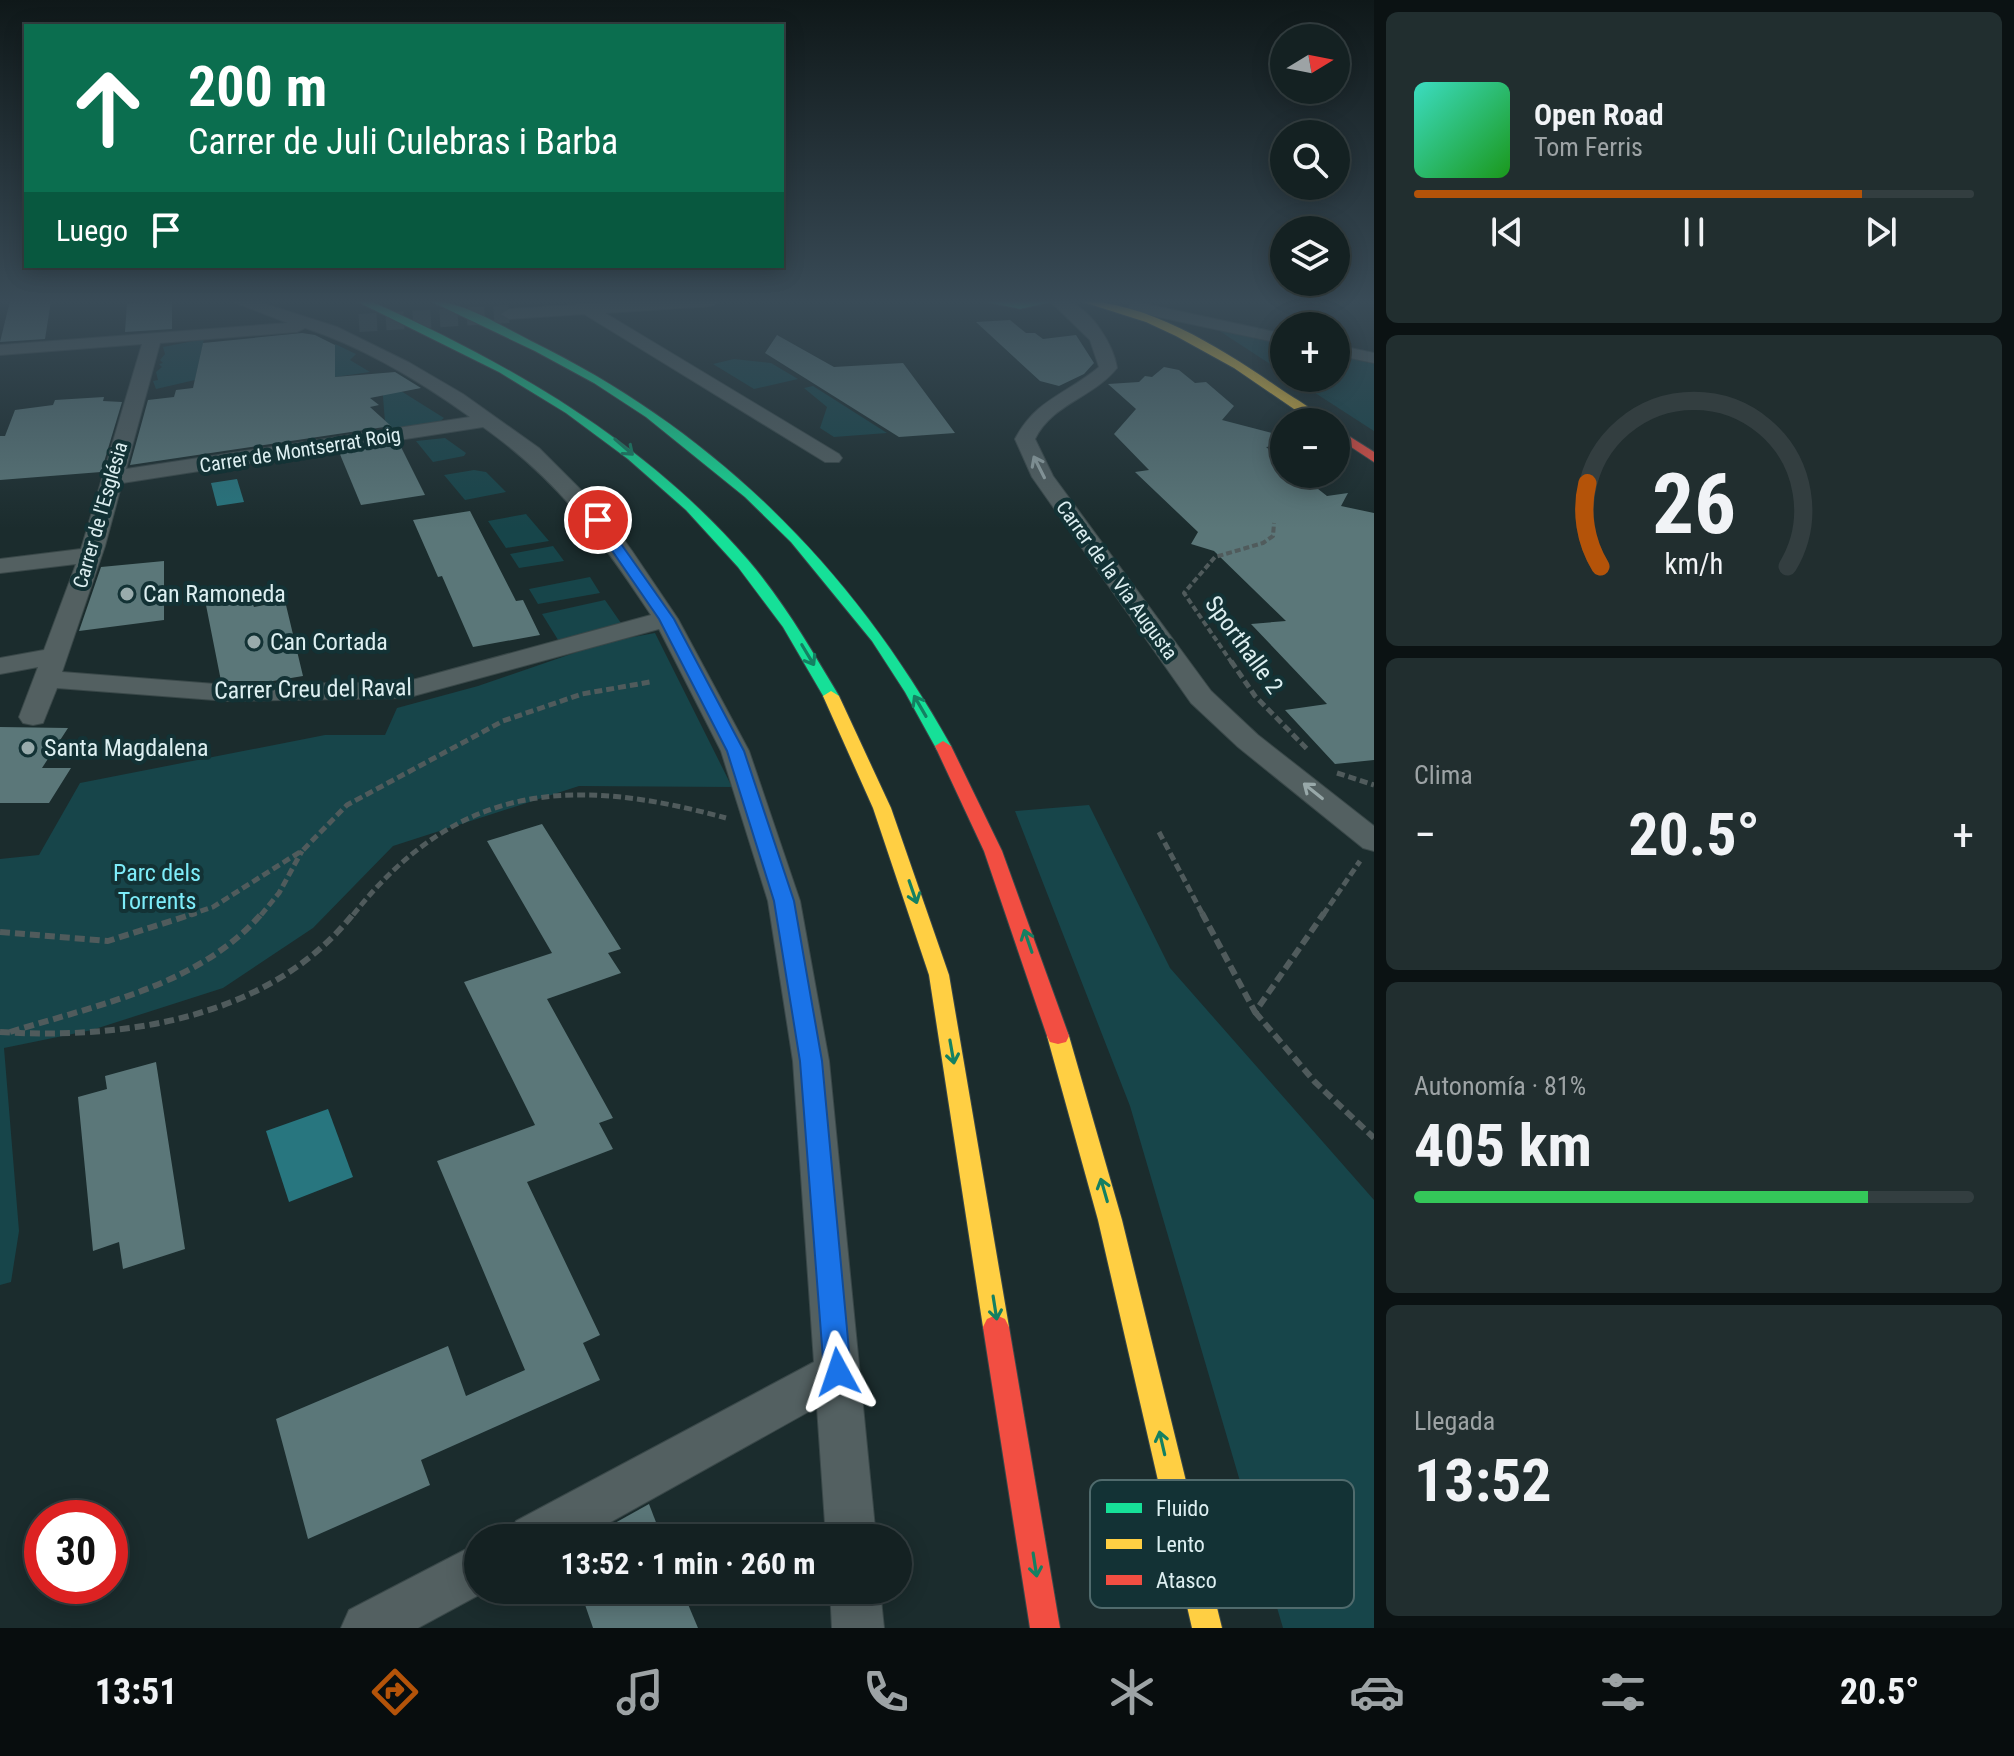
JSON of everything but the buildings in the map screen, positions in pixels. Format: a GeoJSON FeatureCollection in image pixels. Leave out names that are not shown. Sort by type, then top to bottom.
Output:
{"type":"FeatureCollection","features":[{"type":"Feature","properties":{"kind":"main road"},"geometry":{"type":"LineString","coordinates":[[522,377],[567,404],[634,456],[696,511],[764,590],[804,648],[840,711],[872,782],[915,895],[939,975],[1045,1628]]}},
{"type":"Feature","properties":{"kind":"main road"},"geometry":{"type":"LineString","coordinates":[[593,377],[660,420],[721,467],[786,529],[874,632],[958,772],[1011,890],[1051,1008],[1110,1212],[1172,1480]]}},
{"type":"Feature","properties":{"kind":"main road"},"geometry":{"type":"LineString","coordinates":[[1256,377],[1301,408]]}},
{"type":"Feature","properties":{"kind":"main road"},"geometry":{"type":"LineString","coordinates":[[1350,442],[1374,458]]}},
{"type":"Feature","properties":{"kind":"main road"},"geometry":{"type":"LineString","coordinates":[[1202,1608],[1207,1628]]}},
{"type":"Feature","properties":{"kind":"street","name":"Carrer de l'Església"},"geometry":{"type":"LineString","coordinates":[[33,717],[91,555],[141,377]]}},
{"type":"Feature","properties":{"kind":"street"},"geometry":{"type":"LineString","coordinates":[[420,377],[532,452],[598,520],[666,619],[735,751],[784,901],[811,1061],[850,1524]]}},
{"type":"Feature","properties":{"kind":"street"},"geometry":{"type":"LineString","coordinates":[[692,377],[832,458]]}},
{"type":"Feature","properties":{"kind":"street","name":"Carrer de la Via Augusta"},"geometry":{"type":"LineString","coordinates":[[1099,377],[1042,410],[1030,425],[1025,439],[1043,477],[1201,697],[1248,741],[1374,841]]}},
{"type":"Feature","properties":{"kind":"street","name":"Carrer de Montserrat Roig"},"geometry":{"type":"LineString","coordinates":[[111,478],[488,420]]}},
{"type":"Feature","properties":{"kind":"street"},"geometry":{"type":"LineString","coordinates":[[0,566],[91,555]]}},
{"type":"Feature","properties":{"kind":"street","name":"Carrer Creu del Raval"},"geometry":{"type":"LineString","coordinates":[[0,666],[51,668],[228,693],[406,690],[666,619]]}},
{"type":"Feature","properties":{"kind":"street"},"geometry":{"type":"LineString","coordinates":[[559,1524],[838,1372]]}},
{"type":"Feature","properties":{"kind":"street"},"geometry":{"type":"LineString","coordinates":[[367,1628],[464,1576]]}},
{"type":"Feature","properties":{"kind":"street"},"geometry":{"type":"LineString","coordinates":[[856,1604],[858,1628]]}},
{"type":"Feature","properties":{"kind":"path","name":"Sporthalle 2"},"geometry":{"type":"LineString","coordinates":[[1274,523],[1273,536],[1263,543],[1215,557],[1184,593],[1255,696],[1318,760]]}},
{"type":"Feature","properties":{"kind":"path"},"geometry":{"type":"LineString","coordinates":[[0,932],[108,941],[213,907],[303,850],[347,805],[503,721],[582,694],[650,682]]}},
{"type":"Feature","properties":{"kind":"path"},"geometry":{"type":"LineString","coordinates":[[1328,770],[1374,785]]}},
{"type":"Feature","properties":{"kind":"path"},"geometry":{"type":"LineString","coordinates":[[4,1032],[49,1037],[105,1034],[179,1019],[236,999],[320,949],[343,928],[391,869],[408,855],[450,828],[498,807],[550,794],[610,792],[673,802],[730,820]]}},
{"type":"Feature","properties":{"kind":"path"},"geometry":{"type":"LineString","coordinates":[[1159,832],[1255,1012],[1315,1082],[1374,1138]]}},
{"type":"Feature","properties":{"kind":"path"},"geometry":{"type":"LineString","coordinates":[[1255,1012],[1374,841]]}},
{"type":"Feature","properties":{"kind":"path"},"geometry":{"type":"LineString","coordinates":[[4,1032],[177,977],[237,942],[277,900],[303,850]]}},
{"type":"Feature","properties":{"kind":"green space"},"geometry":{"type":"Polygon","coordinates":[[[157,377],[196,377],[195,380],[156,389],[153,381],[158,380],[157,377]]]}},
{"type":"Feature","properties":{"kind":"green space"},"geometry":{"type":"Polygon","coordinates":[[[734,377],[798,379],[754,389],[734,377]]]}},
{"type":"Feature","properties":{"kind":"green space"},"geometry":{"type":"Polygon","coordinates":[[[1350,377],[1374,377],[1374,431],[1350,415],[1350,408],[1338,408],[1314,392],[1350,392],[1350,377]]]}},
{"type":"Feature","properties":{"kind":"green space"},"geometry":{"type":"Polygon","coordinates":[[[385,381],[444,418],[432,428],[386,435],[382,384],[385,381]]]}},
{"type":"Feature","properties":{"kind":"green space"},"geometry":{"type":"Polygon","coordinates":[[[813,386],[887,433],[834,437],[820,428],[827,407],[804,388],[813,386]]]}},
{"type":"Feature","properties":{"kind":"green space"},"geometry":{"type":"Polygon","coordinates":[[[445,438],[466,453],[464,456],[433,462],[416,441],[445,438]]]}},
{"type":"Feature","properties":{"kind":"green space"},"geometry":{"type":"Polygon","coordinates":[[[474,470],[486,472],[506,492],[465,500],[444,475],[474,470]]]}},
{"type":"Feature","properties":{"kind":"green space"},"geometry":{"type":"Polygon","coordinates":[[[526,514],[549,541],[506,548],[488,521],[526,514]]]}},
{"type":"Feature","properties":{"kind":"green space"},"geometry":{"type":"Polygon","coordinates":[[[553,546],[564,561],[519,568],[510,554],[553,546]]]}},
{"type":"Feature","properties":{"kind":"green space"},"geometry":{"type":"Polygon","coordinates":[[[590,577],[600,593],[538,604],[529,589],[590,577]]]}},
{"type":"Feature","properties":{"kind":"green space"},"geometry":{"type":"Polygon","coordinates":[[[605,600],[623,626],[560,643],[542,614],[605,600]]]}},
{"type":"Feature","properties":{"kind":"green space","name":"Parc dels Torrents"},"geometry":{"type":"Polygon","coordinates":[[[655,633],[732,787],[579,786],[393,846],[313,928],[223,988],[92,1030],[4,1048],[19,1231],[11,1282],[0,1285],[0,859],[39,855],[80,783],[325,735],[385,735],[397,708],[478,686],[606,642],[655,633]]]}},
{"type":"Feature","properties":{"kind":"green space"},"geometry":{"type":"Polygon","coordinates":[[[1089,805],[1170,968],[1374,1200],[1374,1628],[1283,1628],[1277,1608],[1354,1608],[1354,1480],[1240,1480],[1130,1106],[1015,811],[1089,805]]]}},
{"type":"Feature","properties":{"kind":"shaded area"},"geometry":{"type":"Polygon","coordinates":[[[237,479],[244,502],[217,506],[211,483],[237,479]]]}},
{"type":"Feature","properties":{"kind":"shaded area"},"geometry":{"type":"Polygon","coordinates":[[[328,1109],[353,1177],[289,1202],[266,1131],[328,1109]]]}},
{"type":"Feature","properties":{"kind":"traffic: fast"},"geometry":{"type":"LineString","coordinates":[[514,377],[570,411],[632,456],[690,507],[743,564],[790,626],[831,696]]}},
{"type":"Feature","properties":{"kind":"traffic: fast"},"geometry":{"type":"LineString","coordinates":[[591,377],[650,414],[701,452],[750,494],[796,540],[839,588],[878,639],[943,746]]}},
{"type":"Feature","properties":{"kind":"traffic: slow"},"geometry":{"type":"LineString","coordinates":[[1255,377],[1301,408]]}},
{"type":"Feature","properties":{"kind":"traffic: slow"},"geometry":{"type":"LineString","coordinates":[[831,696],[882,808],[939,975],[996,1327]]}},
{"type":"Feature","properties":{"kind":"traffic: slow"},"geometry":{"type":"LineString","coordinates":[[1058,1036],[1110,1220],[1172,1480]]}},
{"type":"Feature","properties":{"kind":"traffic: slow"},"geometry":{"type":"LineString","coordinates":[[1202,1608],[1207,1628]]}},
{"type":"Feature","properties":{"kind":"traffic: jam"},"geometry":{"type":"LineString","coordinates":[[1350,442],[1374,458]]}},
{"type":"Feature","properties":{"kind":"traffic: jam"},"geometry":{"type":"LineString","coordinates":[[943,746],[993,851],[1058,1036]]}},
{"type":"Feature","properties":{"kind":"traffic: jam"},"geometry":{"type":"LineString","coordinates":[[996,1327],[1045,1628]]}},
{"type":"Feature","properties":{"kind":"place","name":"Can Ramoneda"},"geometry":{"type":"Point","coordinates":[127,594]}},
{"type":"Feature","properties":{"kind":"place","name":"Can Cortada"},"geometry":{"type":"Point","coordinates":[254,642]}},
{"type":"Feature","properties":{"kind":"place","name":"Santa Magdalena"},"geometry":{"type":"Point","coordinates":[28,748]}},
{"type":"Feature","properties":{"kind":"route"},"geometry":{"type":"LineString","coordinates":[[598,520],[666,619],[735,751],[784,901],[811,1061],[838,1372]]}}]}
